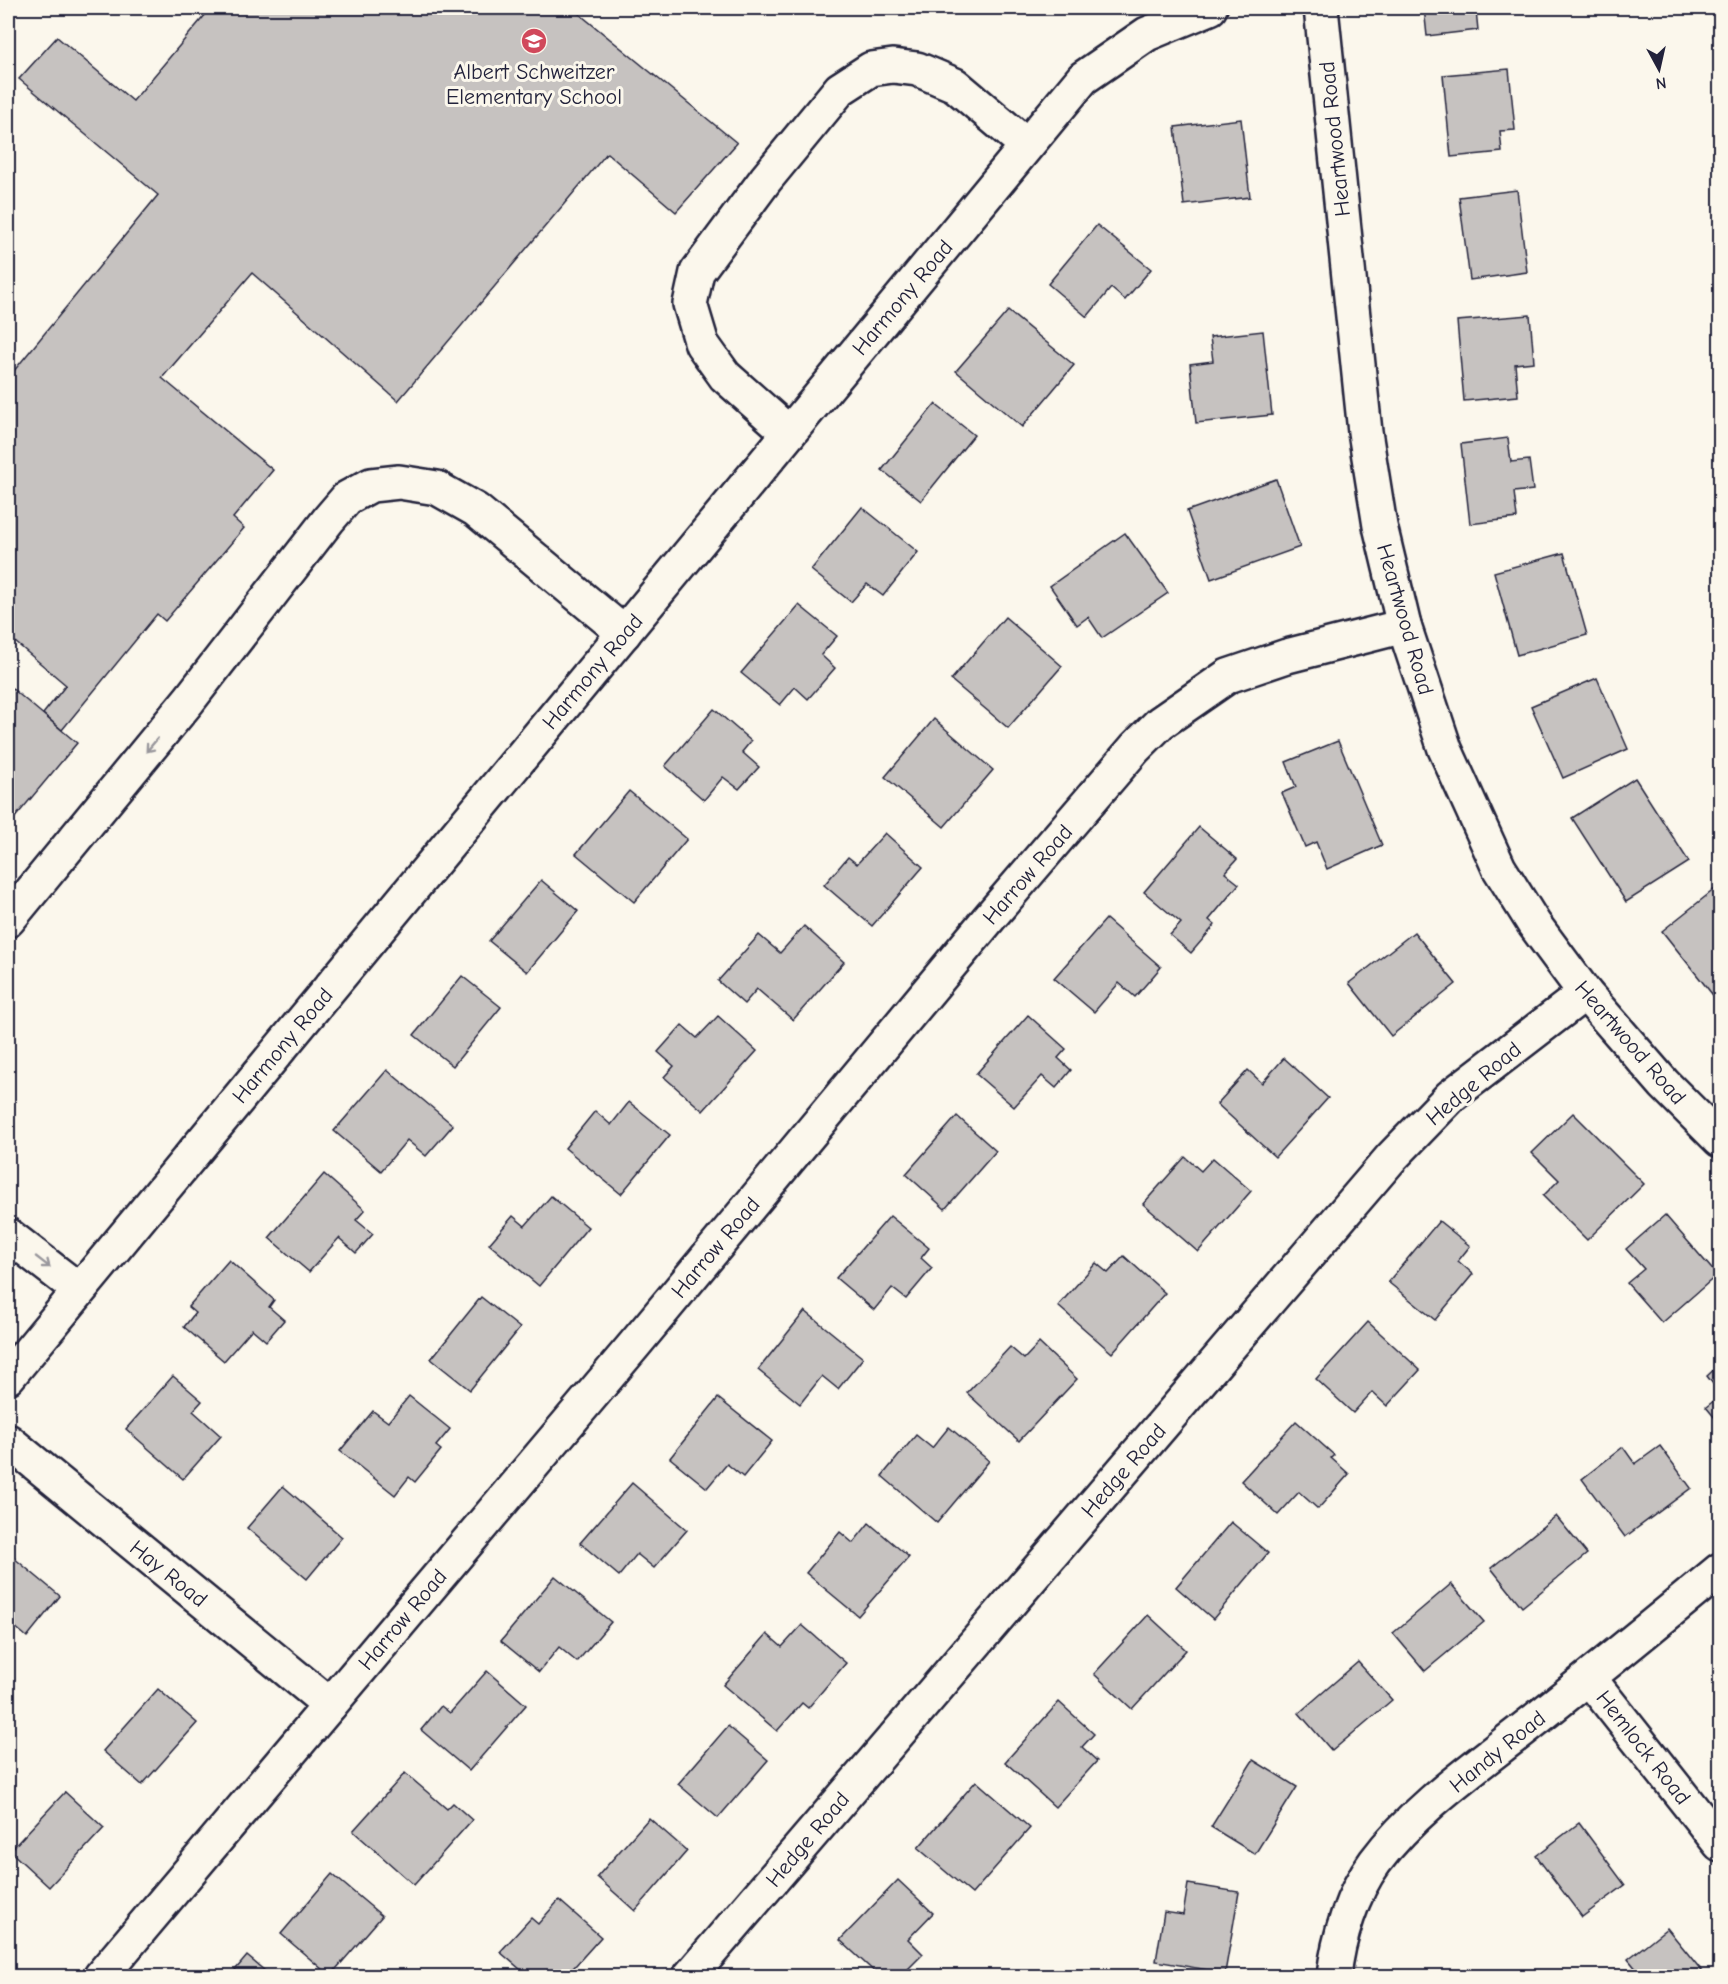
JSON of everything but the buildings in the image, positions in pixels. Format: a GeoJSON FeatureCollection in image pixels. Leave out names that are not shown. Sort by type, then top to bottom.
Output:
{"type":"FeatureCollection","features":[{"type":"Feature","properties":{"kind":"street","name":"Harmony Road"},"geometry":{"type":"LineString","coordinates":[[8,1377],[1083,78],[1148,34],[1210,8]]}},
{"type":"Feature","properties":{"kind":"street","name":"Heartwood Road"},"geometry":{"type":"LineString","coordinates":[[1321,8],[1365,432],[1380,526],[1404,626],[1445,749],[1499,868],[1534,924],[1586,993],[1665,1084],[1715,1123]]}},
{"type":"Feature","properties":{"kind":"street"},"geometry":{"type":"LineString","coordinates":[[789,433],[726,376],[702,345],[690,304],[697,272],[766,179],[840,89],[871,69],[893,66],[917,69],[955,85],[1026,145]]}},
{"type":"Feature","properties":{"kind":"street"},"geometry":{"type":"LineString","coordinates":[[8,920],[189,700],[347,498],[371,485],[399,482],[437,488],[476,510],[624,633]]}},
{"type":"Feature","properties":{"kind":"street","name":"Harrow Road"},"geometry":{"type":"LineString","coordinates":[[101,1977],[635,1344],[990,917],[1135,748],[1160,723],[1228,676],[1287,656],[1404,626]]}},
{"type":"Feature","properties":{"kind":"street","name":"Hedge Road"},"geometry":{"type":"LineString","coordinates":[[690,1977],[1391,1158],[1451,1096],[1586,993]]}},
{"type":"Feature","properties":{"kind":"street"},"geometry":{"type":"LineString","coordinates":[[8,1234],[79,1290]]}},
{"type":"Feature","properties":{"kind":"street","name":"Hay Road"},"geometry":{"type":"LineString","coordinates":[[8,1441],[330,1705]]}},
{"type":"Feature","properties":{"kind":"street","name":"Handy Road"},"geometry":{"type":"LineString","coordinates":[[1334,1977],[1355,1894],[1375,1862],[1411,1822],[1720,1570]]}},
{"type":"Feature","properties":{"kind":"street","name":"Hemlock Road"},"geometry":{"type":"LineString","coordinates":[[1589,1678],[1720,1844]]}},
{"type":"Feature","properties":{"kind":"place","name":"Albert Schweitzer Elementary School"},"geometry":{"type":"Point","coordinates":[534,41]}}]}
